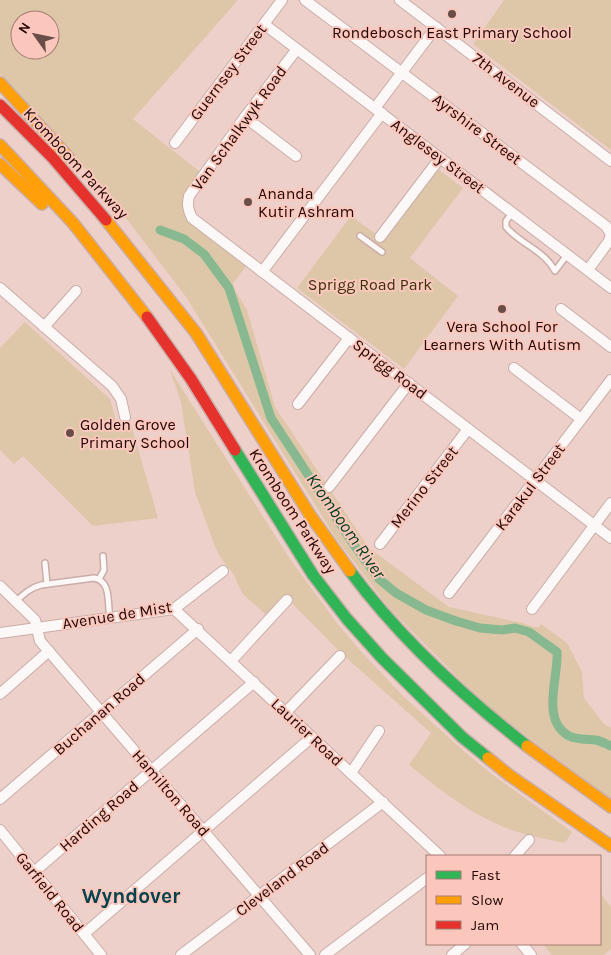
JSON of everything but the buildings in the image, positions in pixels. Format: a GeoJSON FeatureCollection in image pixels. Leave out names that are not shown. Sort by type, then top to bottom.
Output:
{"type":"FeatureCollection","features":[{"type":"Feature","properties":{"kind":"highway"},"geometry":{"type":"LineString","coordinates":[[0,83],[76,166]]}},
{"type":"Feature","properties":{"kind":"highway","name":"Kromboom Parkway"},"geometry":{"type":"LineString","coordinates":[[0,105],[56,162],[103,215],[196,333],[310,515],[371,599],[485,713],[529,748],[611,807]]}},
{"type":"Feature","properties":{"kind":"highway","name":"Kromboom Parkway"},"geometry":{"type":"LineString","coordinates":[[0,144],[54,201],[99,254],[144,312],[178,360],[313,575],[347,619],[382,658],[462,737],[509,775],[611,846]]}},
{"type":"Feature","properties":{"kind":"highway"},"geometry":{"type":"LineString","coordinates":[[0,164],[70,232],[99,254]]}},
{"type":"Feature","properties":{"kind":"highway"},"geometry":{"type":"LineString","coordinates":[[148,254],[188,312],[196,333]]}},
{"type":"Feature","properties":{"kind":"street","name":"Guernsey Street"},"geometry":{"type":"LineString","coordinates":[[174,143],[282,0]]}},
{"type":"Feature","properties":{"kind":"street","name":"Ayrshire Street"},"geometry":{"type":"LineString","coordinates":[[305,0],[606,226],[611,234],[609,241],[588,270]]}},
{"type":"Feature","properties":{"kind":"street","name":"7th Avenue"},"geometry":{"type":"LineString","coordinates":[[400,0],[611,160]]}},
{"type":"Feature","properties":{"kind":"street","name":"Anglesey Street"},"geometry":{"type":"LineString","coordinates":[[264,24],[611,288]]}},
{"type":"Feature","properties":{"kind":"street"},"geometry":{"type":"LineString","coordinates":[[262,272],[378,111],[401,72],[436,27]]}},
{"type":"Feature","properties":{"kind":"street","name":"Van Schalkwyk Road"},"geometry":{"type":"LineString","coordinates":[[188,211],[190,196],[245,117],[297,49]]}},
{"type":"Feature","properties":{"kind":"street"},"geometry":{"type":"LineString","coordinates":[[245,117],[296,156]]}},
{"type":"Feature","properties":{"kind":"street"},"geometry":{"type":"LineString","coordinates":[[377,241],[440,158]]}},
{"type":"Feature","properties":{"kind":"street","name":"Sprigg Road"},"geometry":{"type":"LineString","coordinates":[[188,211],[192,218],[611,538]]}},
{"type":"Feature","properties":{"kind":"street"},"geometry":{"type":"LineString","coordinates":[[0,288],[118,392],[125,417]]}},
{"type":"Feature","properties":{"kind":"street"},"geometry":{"type":"LineString","coordinates":[[44,327],[76,291]]}},
{"type":"Feature","properties":{"kind":"street"},"geometry":{"type":"LineString","coordinates":[[561,310],[611,347]]}},
{"type":"Feature","properties":{"kind":"street"},"geometry":{"type":"LineString","coordinates":[[298,404],[349,338]]}},
{"type":"Feature","properties":{"kind":"street"},"geometry":{"type":"LineString","coordinates":[[514,368],[581,420]]}},
{"type":"Feature","properties":{"kind":"street","name":"Karakul Street"},"geometry":{"type":"LineString","coordinates":[[449,593],[611,380]]}},
{"type":"Feature","properties":{"kind":"street"},"geometry":{"type":"LineString","coordinates":[[330,487],[408,383]]}},
{"type":"Feature","properties":{"kind":"street","name":"Merino Street"},"geometry":{"type":"LineString","coordinates":[[380,544],[468,429]]}},
{"type":"Feature","properties":{"kind":"street"},"geometry":{"type":"LineString","coordinates":[[532,609],[611,504]]}},
{"type":"Feature","properties":{"kind":"street","name":"Avenue de Mist"},"geometry":{"type":"LineString","coordinates":[[0,633],[174,609],[224,571]]}},
{"type":"Feature","properties":{"kind":"street","name":"Hamilton Road"},"geometry":{"type":"LineString","coordinates":[[0,586],[35,620],[40,641],[49,652],[310,955]]}},
{"type":"Feature","properties":{"kind":"street"},"geometry":{"type":"LineString","coordinates":[[231,661],[288,600]]}},
{"type":"Feature","properties":{"kind":"street","name":"Laurier Road"},"geometry":{"type":"LineString","coordinates":[[174,609],[198,629],[439,855]]}},
{"type":"Feature","properties":{"kind":"street","name":"Buchanan Road"},"geometry":{"type":"LineString","coordinates":[[0,798],[198,629]]}},
{"type":"Feature","properties":{"kind":"street"},"geometry":{"type":"LineString","coordinates":[[0,694],[49,652]]}},
{"type":"Feature","properties":{"kind":"street"},"geometry":{"type":"LineString","coordinates":[[286,712],[340,656]]}},
{"type":"Feature","properties":{"kind":"street","name":"Harding Road"},"geometry":{"type":"LineString","coordinates":[[34,872],[254,682]]}},
{"type":"Feature","properties":{"kind":"street"},"geometry":{"type":"LineString","coordinates":[[351,773],[379,731]]}},
{"type":"Feature","properties":{"kind":"street"},"geometry":{"type":"LineString","coordinates":[[84,934],[312,737]]}},
{"type":"Feature","properties":{"kind":"street","name":"Cleveland Road"},"geometry":{"type":"LineString","coordinates":[[181,955],[383,802]]}},
{"type":"Feature","properties":{"kind":"street","name":"Garfield Road"},"geometry":{"type":"LineString","coordinates":[[0,830],[101,955]]}},
{"type":"Feature","properties":{"kind":"street"},"geometry":{"type":"LineString","coordinates":[[515,855],[529,840]]}},
{"type":"Feature","properties":{"kind":"street"},"geometry":{"type":"LineString","coordinates":[[325,955],[426,879]]}},
{"type":"Feature","properties":{"kind":"street"},"geometry":{"type":"LineString","coordinates":[[452,955],[464,945]]}},
{"type":"Feature","properties":{"kind":"street"},"geometry":{"type":"LineString","coordinates":[[523,945],[531,955]]}},
{"type":"Feature","properties":{"kind":"lane"},"geometry":{"type":"LineString","coordinates":[[512,213],[506,221],[506,227],[548,261],[555,272],[567,255]]}},
{"type":"Feature","properties":{"kind":"lane"},"geometry":{"type":"LineString","coordinates":[[360,236],[377,241],[382,252]]}},
{"type":"Feature","properties":{"kind":"lane"},"geometry":{"type":"LineString","coordinates":[[100,579],[104,570],[103,556]]}},
{"type":"Feature","properties":{"kind":"lane"},"geometry":{"type":"LineString","coordinates":[[45,564],[47,584]]}},
{"type":"Feature","properties":{"kind":"lane"},"geometry":{"type":"LineString","coordinates":[[16,601],[33,587],[94,578],[100,579],[106,587],[110,618]]}},
{"type":"Feature","properties":{"kind":"path"},"geometry":{"type":"LineString","coordinates":[[466,50],[500,0]]}},
{"type":"Feature","properties":{"kind":"green space"},"geometry":{"type":"Polygon","coordinates":[[[0,0],[238,0],[133,119],[204,175],[190,196],[189,211],[249,262],[232,285],[247,310],[275,407],[369,548],[449,607],[534,627],[539,627],[541,624],[567,643],[582,672],[584,698],[604,724],[611,728],[611,799],[486,706],[389,608],[335,537],[186,297],[126,218],[71,152],[0,74],[0,0]]]}},
{"type":"Feature","properties":{"kind":"green space"},"geometry":{"type":"Polygon","coordinates":[[[504,0],[611,0],[611,150],[473,44],[504,0]]]}},
{"type":"Feature","properties":{"kind":"green space","name":"Sprigg Road Park"},"geometry":{"type":"Polygon","coordinates":[[[434,166],[463,188],[410,258],[458,296],[404,369],[297,288],[351,216],[380,237],[434,166]]]}},
{"type":"Feature","properties":{"kind":"green space"},"geometry":{"type":"Polygon","coordinates":[[[25,322],[110,399],[118,428],[131,424],[158,518],[93,526],[23,456],[14,464],[0,450],[0,348],[25,322]]]}},
{"type":"Feature","properties":{"kind":"green space"},"geometry":{"type":"Polygon","coordinates":[[[170,370],[290,559],[337,623],[403,696],[466,753],[493,775],[572,832],[565,843],[520,833],[503,827],[461,804],[429,781],[409,765],[431,733],[343,655],[285,596],[267,616],[242,593],[234,575],[220,557],[195,492],[181,402],[170,370]]]}},
{"type":"Feature","properties":{"kind":"green space"},"geometry":{"type":"Polygon","coordinates":[[[601,894],[611,907],[611,949],[604,955],[552,955],[544,945],[601,945],[601,894]]]}},
{"type":"Feature","properties":{"kind":"waterway","name":"Kromboom River"},"geometry":{"type":"LineString","coordinates":[[160,230],[184,239],[204,254],[229,288],[271,418],[354,545],[379,579],[396,593],[426,610],[480,628],[502,630],[515,628],[529,632],[557,652],[553,709],[555,720],[560,729],[569,736],[579,739],[596,740],[611,746]]}},
{"type":"Feature","properties":{"kind":"traffic: fast"},"geometry":{"type":"LineString","coordinates":[[235,450],[313,575],[347,619],[382,658],[462,737],[488,758]]}},
{"type":"Feature","properties":{"kind":"traffic: fast"},"geometry":{"type":"LineString","coordinates":[[350,571],[389,619],[432,664],[479,707],[527,746]]}},
{"type":"Feature","properties":{"kind":"traffic: slow"},"geometry":{"type":"LineString","coordinates":[[0,83],[69,158]]}},
{"type":"Feature","properties":{"kind":"traffic: slow"},"geometry":{"type":"LineString","coordinates":[[0,145],[73,223],[147,317]]}},
{"type":"Feature","properties":{"kind":"traffic: slow"},"geometry":{"type":"LineString","coordinates":[[0,164],[42,204]]}},
{"type":"Feature","properties":{"kind":"traffic: slow"},"geometry":{"type":"LineString","coordinates":[[106,220],[196,333],[310,515],[350,571]]}},
{"type":"Feature","properties":{"kind":"traffic: slow"},"geometry":{"type":"LineString","coordinates":[[527,746],[611,807]]}},
{"type":"Feature","properties":{"kind":"traffic: slow"},"geometry":{"type":"LineString","coordinates":[[488,758],[509,775],[611,846]]}},
{"type":"Feature","properties":{"kind":"traffic: jam"},"geometry":{"type":"LineString","coordinates":[[0,105],[52,157],[106,220]]}},
{"type":"Feature","properties":{"kind":"traffic: jam"},"geometry":{"type":"LineString","coordinates":[[147,317],[191,379],[235,450]]}},
{"type":"Feature","properties":{"kind":"place","name":"Rondebosch East Primary School"},"geometry":{"type":"Point","coordinates":[452,14]}},
{"type":"Feature","properties":{"kind":"place","name":"Ananda Kutir Ashram"},"geometry":{"type":"Point","coordinates":[248,202]}},
{"type":"Feature","properties":{"kind":"place","name":"Vera School For Learners With Autism"},"geometry":{"type":"Point","coordinates":[502,309]}},
{"type":"Feature","properties":{"kind":"place","name":"Golden Grove Primary School"},"geometry":{"type":"Point","coordinates":[70,433]}},
{"type":"Feature","properties":{"kind":"district","name":"Wyndover"},"geometry":{"type":"Point","coordinates":[131,896]}}]}
